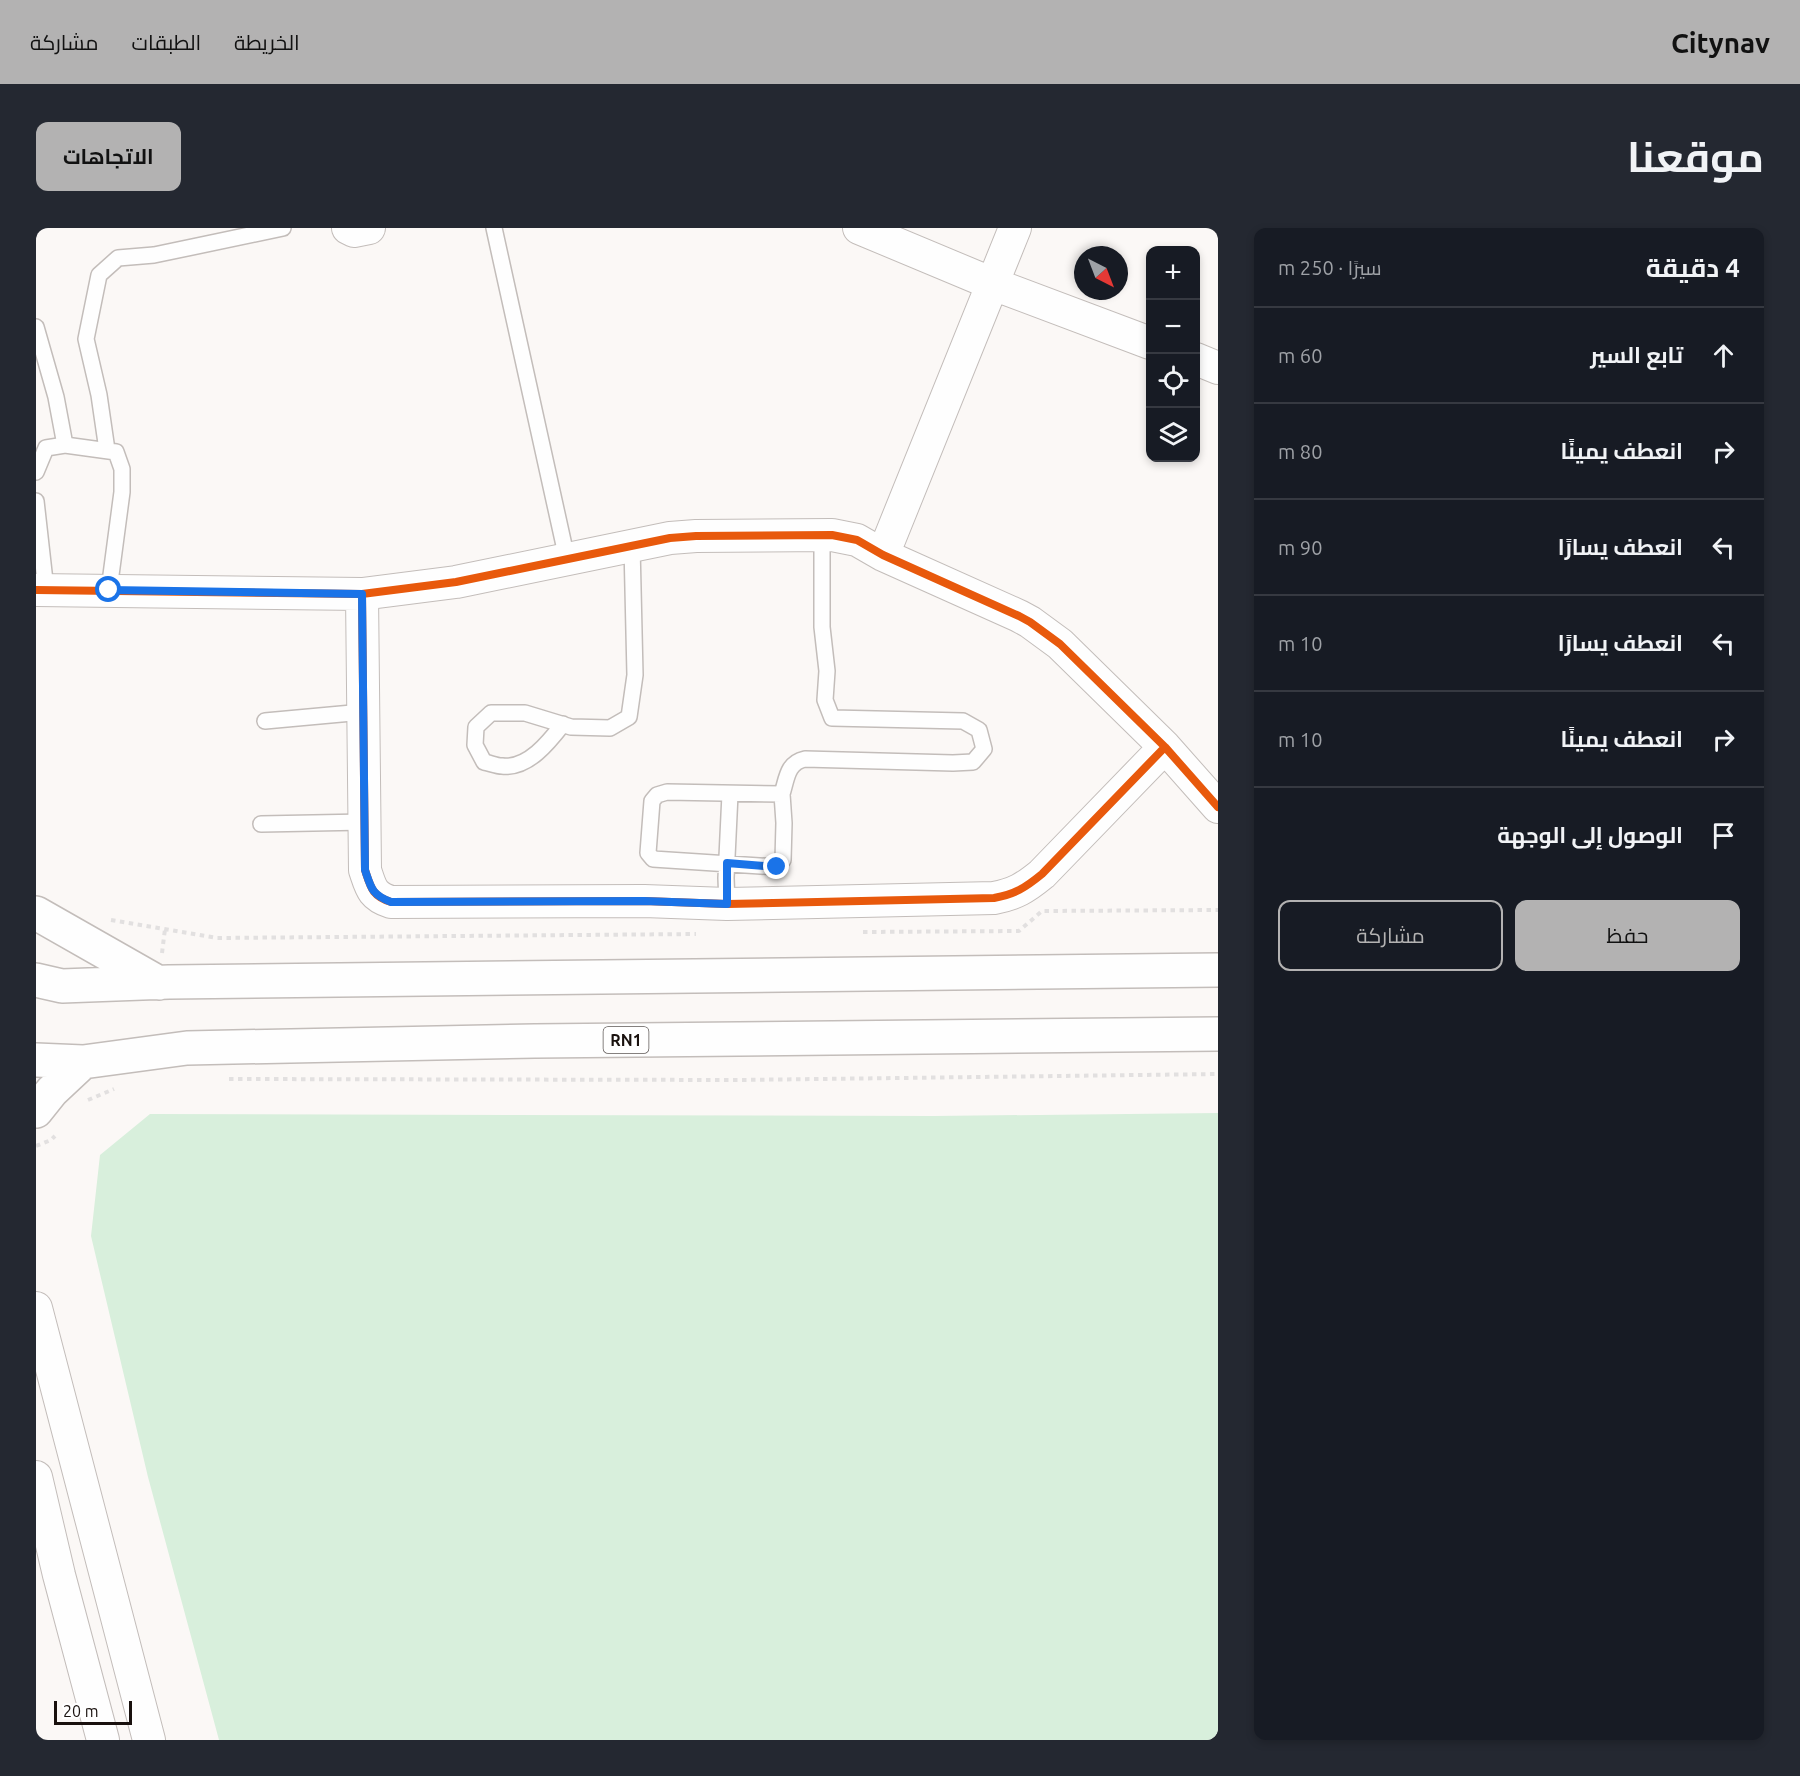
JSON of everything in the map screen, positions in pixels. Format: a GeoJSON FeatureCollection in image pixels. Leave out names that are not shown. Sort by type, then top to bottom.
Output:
{"type":"FeatureCollection","features":[{"type":"Feature","properties":{"kind":"highway"},"geometry":{"type":"LineString","coordinates":[[36,913],[159,982]]}},
{"type":"Feature","properties":{"kind":"highway"},"geometry":{"type":"LineString","coordinates":[[36,980],[62,986],[159,982],[1218,970]]}},
{"type":"Feature","properties":{"kind":"highway","name":"RN1"},"geometry":{"type":"LineString","coordinates":[[36,1060],[83,1062],[199,1048],[535,1041],[1218,1034]]}},
{"type":"Feature","properties":{"kind":"highway"},"geometry":{"type":"LineString","coordinates":[[47,1122],[52,1091],[83,1062]]}},
{"type":"Feature","properties":{"kind":"street"},"geometry":{"type":"LineString","coordinates":[[348,228],[354,231],[369,228]]}},
{"type":"Feature","properties":{"kind":"street"},"geometry":{"type":"LineString","coordinates":[[859,228],[993,284],[1146,341]]}},
{"type":"Feature","properties":{"kind":"street"},"geometry":{"type":"LineString","coordinates":[[883,555],[1015,228]]}},
{"type":"Feature","properties":{"kind":"street"},"geometry":{"type":"LineString","coordinates":[[1200,361],[1218,368]]}},
{"type":"Feature","properties":{"kind":"street"},"geometry":{"type":"LineString","coordinates":[[41,590],[362,594],[456,582],[670,538],[832,535],[857,540],[883,555],[1030,622],[1060,644],[1165,747],[1218,807]]}},
{"type":"Feature","properties":{"kind":"street"},"geometry":{"type":"LineString","coordinates":[[362,594],[365,870],[371,889],[380,898],[391,902],[644,901],[727,904],[994,898],[1013,894],[1028,886],[1042,874],[1165,747]]}},
{"type":"Feature","properties":{"kind":"street"},"geometry":{"type":"LineString","coordinates":[[36,1308],[149,1740]]}},
{"type":"Feature","properties":{"kind":"street"},"geometry":{"type":"LineString","coordinates":[[36,1477],[52,1572],[103,1740]]}},
{"type":"Feature","properties":{"kind":"lane"},"geometry":{"type":"LineString","coordinates":[[107,450],[99,395],[86,339],[99,275],[118,258],[154,255],[283,228]]}},
{"type":"Feature","properties":{"kind":"lane"},"geometry":{"type":"LineString","coordinates":[[494,228],[567,559]]}},
{"type":"Feature","properties":{"kind":"lane"},"geometry":{"type":"LineString","coordinates":[[36,327],[56,397],[65,445]]}},
{"type":"Feature","properties":{"kind":"lane"},"geometry":{"type":"LineString","coordinates":[[36,472],[46,448],[65,445],[116,452],[122,469],[122,492],[109,590]]}},
{"type":"Feature","properties":{"kind":"lane"},"geometry":{"type":"LineString","coordinates":[[36,501],[41,590]]}},
{"type":"Feature","properties":{"kind":"lane"},"geometry":{"type":"LineString","coordinates":[[782,794],[668,792],[657,795],[652,801],[648,853],[653,859],[777,867],[783,860],[782,794],[791,765],[796,761],[805,759],[953,764],[974,762],[984,749],[979,730],[963,721],[832,718],[825,700],[827,671],[822,627],[822,535]]}},
{"type":"Feature","properties":{"kind":"lane"},"geometry":{"type":"LineString","coordinates":[[563,724],[551,740],[535,755],[520,763],[504,767],[484,762],[475,745],[476,727],[491,712],[525,713],[563,724],[571,727],[610,728],[629,717],[635,675],[632,546]]}},
{"type":"Feature","properties":{"kind":"lane"},"geometry":{"type":"LineString","coordinates":[[265,721],[363,712]]}},
{"type":"Feature","properties":{"kind":"lane"},"geometry":{"type":"LineString","coordinates":[[727,904],[730,794]]}},
{"type":"Feature","properties":{"kind":"lane"},"geometry":{"type":"LineString","coordinates":[[261,824],[364,822]]}},
{"type":"Feature","properties":{"kind":"path"},"geometry":{"type":"LineString","coordinates":[[227,1079],[739,1080],[1218,1074]]}},
{"type":"Feature","properties":{"kind":"path"},"geometry":{"type":"LineString","coordinates":[[84,1102],[123,1086]]}},
{"type":"Feature","properties":{"kind":"path"},"geometry":{"type":"LineString","coordinates":[[36,1146],[51,1140],[47,1122]]}},
{"type":"Feature","properties":{"kind":"green space"},"geometry":{"type":"Polygon","coordinates":[[[1218,1113],[1218,1740],[219,1740],[148,1477],[91,1236],[100,1155],[150,1114],[934,1116],[1218,1113]]]}},
{"type":"Feature","properties":{"kind":"cycle path"},"geometry":{"type":"LineString","coordinates":[[36,590],[362,594],[456,582],[670,538],[832,535],[857,540],[883,555],[1030,622],[1060,644],[1165,747],[1218,807]]}},
{"type":"Feature","properties":{"kind":"cycle path"},"geometry":{"type":"LineString","coordinates":[[362,594],[365,870],[376,894],[391,902],[644,901],[727,904],[994,898],[1020,890],[1042,874],[1165,747]]}},
{"type":"Feature","properties":{"kind":"route"},"geometry":{"type":"LineString","coordinates":[[109,590],[362,594],[365,870],[371,889],[380,898],[391,902],[644,901],[727,904],[727,863],[777,867]]}}]}
